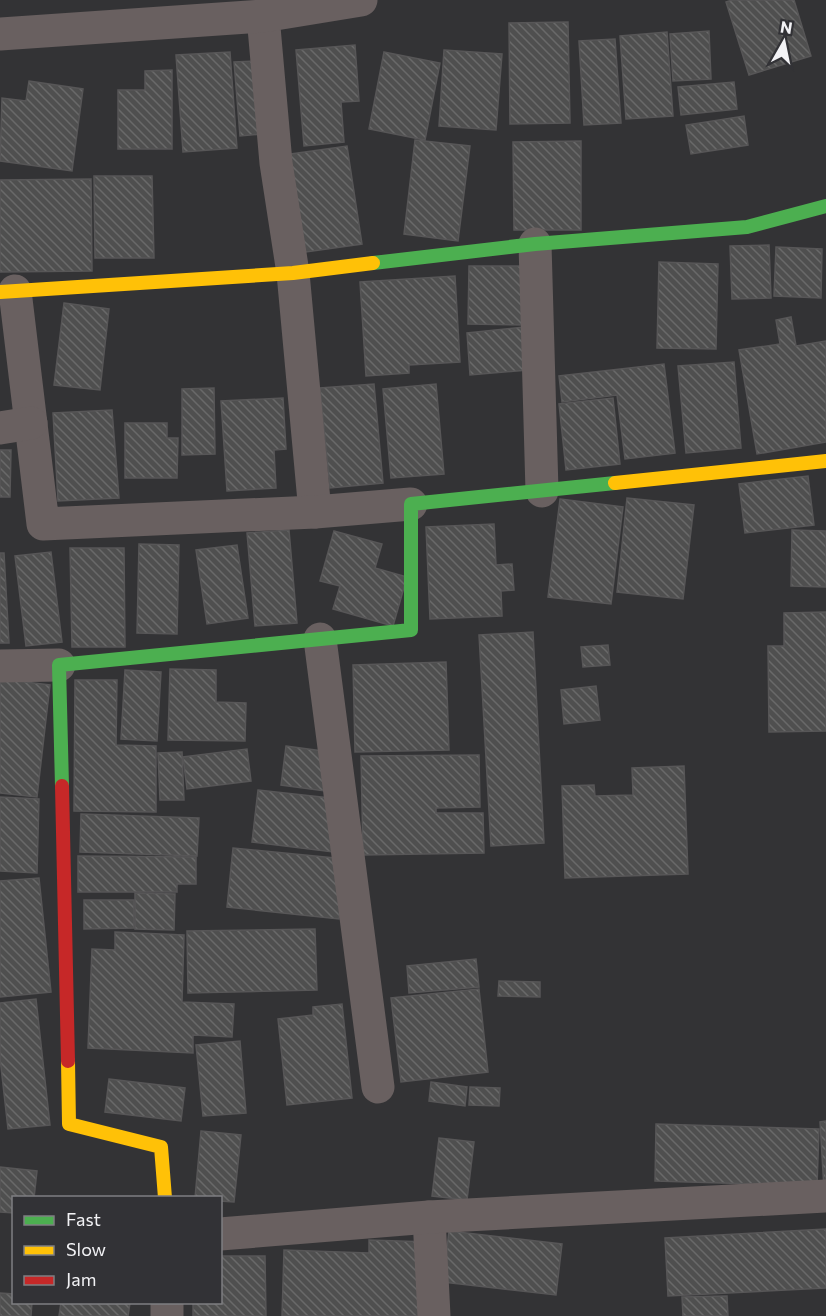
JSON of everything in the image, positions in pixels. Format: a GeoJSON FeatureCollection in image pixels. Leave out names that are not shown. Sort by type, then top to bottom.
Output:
{"type":"FeatureCollection","features":[{"type":"Feature","properties":{"kind":"street"},"geometry":{"type":"LineString","coordinates":[[0,34],[263,16],[360,0]]}},
{"type":"Feature","properties":{"kind":"street"},"geometry":{"type":"LineString","coordinates":[[263,16],[276,163],[293,273],[315,512]]}},
{"type":"Feature","properties":{"kind":"street"},"geometry":{"type":"LineString","coordinates":[[826,206],[747,227],[535,244],[293,273],[7,291],[15,425],[43,524],[315,512],[826,461]]}},
{"type":"Feature","properties":{"kind":"street"},"geometry":{"type":"LineString","coordinates":[[535,244],[542,491]]}},
{"type":"Feature","properties":{"kind":"street"},"geometry":{"type":"LineString","coordinates":[[0,666],[59,665],[411,630],[411,504]]}},
{"type":"Feature","properties":{"kind":"street"},"geometry":{"type":"LineString","coordinates":[[320,639],[378,1087]]}},
{"type":"Feature","properties":{"kind":"street"},"geometry":{"type":"LineString","coordinates":[[59,665],[69,1124],[160,1147],[165,1196]]}},
{"type":"Feature","properties":{"kind":"street"},"geometry":{"type":"LineString","coordinates":[[222,1234],[429,1217],[826,1196]]}},
{"type":"Feature","properties":{"kind":"street"},"geometry":{"type":"LineString","coordinates":[[429,1217],[434,1316]]}},
{"type":"Feature","properties":{"kind":"building"},"geometry":{"type":"Polygon","coordinates":[[[732,0],[794,0],[811,56],[749,75],[726,2],[732,0]]]}},
{"type":"Feature","properties":{"kind":"building"},"geometry":{"type":"Polygon","coordinates":[[[568,22],[570,123],[510,124],[509,23],[568,22]]]}},
{"type":"Feature","properties":{"kind":"building"},"geometry":{"type":"Polygon","coordinates":[[[709,31],[711,79],[673,81],[670,34],[709,31]]]}},
{"type":"Feature","properties":{"kind":"building"},"geometry":{"type":"Polygon","coordinates":[[[667,32],[673,116],[626,119],[620,36],[667,32]]]}},
{"type":"Feature","properties":{"kind":"building"},"geometry":{"type":"Polygon","coordinates":[[[615,39],[621,123],[584,125],[579,41],[615,39]]]}},
{"type":"Feature","properties":{"kind":"building"},"geometry":{"type":"Polygon","coordinates":[[[355,45],[359,101],[341,102],[344,142],[304,146],[296,50],[355,45]]]}},
{"type":"Feature","properties":{"kind":"building"},"geometry":{"type":"Polygon","coordinates":[[[444,50],[502,54],[496,130],[439,126],[444,50]]]}},
{"type":"Feature","properties":{"kind":"building"},"geometry":{"type":"Polygon","coordinates":[[[230,52],[237,148],[183,152],[176,55],[230,52]]]}},
{"type":"Feature","properties":{"kind":"building"},"geometry":{"type":"Polygon","coordinates":[[[384,52],[440,63],[425,140],[369,129],[384,52]]]}},
{"type":"Feature","properties":{"kind":"building"},"geometry":{"type":"Polygon","coordinates":[[[258,61],[263,134],[240,136],[234,62],[258,61]]]}},
{"type":"Feature","properties":{"kind":"building"},"geometry":{"type":"Polygon","coordinates":[[[172,70],[172,149],[118,149],[118,90],[145,90],[145,71],[172,70]]]}},
{"type":"Feature","properties":{"kind":"building"},"geometry":{"type":"Polygon","coordinates":[[[29,81],[83,89],[72,171],[0,161],[2,98],[26,101],[29,81]]]}},
{"type":"Feature","properties":{"kind":"building"},"geometry":{"type":"Polygon","coordinates":[[[734,82],[737,109],[681,115],[678,87],[734,82]]]}},
{"type":"Feature","properties":{"kind":"building"},"geometry":{"type":"Polygon","coordinates":[[[744,116],[748,145],[691,154],[686,125],[744,116]]]}},
{"type":"Feature","properties":{"kind":"building"},"geometry":{"type":"Polygon","coordinates":[[[415,140],[470,146],[458,241],[404,234],[415,140]]]}},
{"type":"Feature","properties":{"kind":"building"},"geometry":{"type":"Polygon","coordinates":[[[581,141],[581,230],[514,230],[513,142],[581,141]]]}},
{"type":"Feature","properties":{"kind":"building"},"geometry":{"type":"Polygon","coordinates":[[[347,146],[362,244],[299,253],[284,155],[347,146]]]}},
{"type":"Feature","properties":{"kind":"building"},"geometry":{"type":"Polygon","coordinates":[[[94,176],[152,176],[154,258],[95,258],[94,176]]]}},
{"type":"Feature","properties":{"kind":"building"},"geometry":{"type":"Polygon","coordinates":[[[91,179],[92,271],[0,272],[0,180],[91,179]]]}},
{"type":"Feature","properties":{"kind":"building"},"geometry":{"type":"Polygon","coordinates":[[[769,245],[771,298],[732,299],[730,246],[769,245]]]}},
{"type":"Feature","properties":{"kind":"building"},"geometry":{"type":"Polygon","coordinates":[[[776,247],[822,249],[821,298],[774,296],[776,247]]]}},
{"type":"Feature","properties":{"kind":"building"},"geometry":{"type":"Polygon","coordinates":[[[659,262],[718,264],[716,349],[657,348],[659,262]]]}},
{"type":"Feature","properties":{"kind":"building"},"geometry":{"type":"Polygon","coordinates":[[[469,266],[529,266],[528,325],[468,324],[469,266]]]}},
{"type":"Feature","properties":{"kind":"building"},"geometry":{"type":"Polygon","coordinates":[[[455,276],[460,362],[409,365],[409,373],[366,376],[360,282],[455,276]]]}},
{"type":"Feature","properties":{"kind":"building"},"geometry":{"type":"Polygon","coordinates":[[[64,303],[109,309],[100,390],[54,385],[64,303]]]}},
{"type":"Feature","properties":{"kind":"building"},"geometry":{"type":"Polygon","coordinates":[[[791,317],[796,346],[826,341],[826,442],[757,454],[739,350],[780,344],[776,320],[791,317]]]}},
{"type":"Feature","properties":{"kind":"building"},"geometry":{"type":"Polygon","coordinates":[[[524,327],[528,370],[470,375],[467,333],[524,327]]]}},
{"type":"Feature","properties":{"kind":"building"},"geometry":{"type":"Polygon","coordinates":[[[734,362],[741,448],[686,453],[678,366],[734,362]]]}},
{"type":"Feature","properties":{"kind":"building"},"geometry":{"type":"Polygon","coordinates":[[[664,364],[675,453],[625,459],[617,395],[562,402],[559,376],[664,364]]]}},
{"type":"Feature","properties":{"kind":"building"},"geometry":{"type":"Polygon","coordinates":[[[374,384],[383,483],[330,488],[320,388],[374,384]]]}},
{"type":"Feature","properties":{"kind":"building"},"geometry":{"type":"Polygon","coordinates":[[[436,384],[444,474],[391,478],[383,389],[436,384]]]}},
{"type":"Feature","properties":{"kind":"building"},"geometry":{"type":"Polygon","coordinates":[[[214,388],[215,454],[182,455],[182,389],[214,388]]]}},
{"type":"Feature","properties":{"kind":"building"},"geometry":{"type":"Polygon","coordinates":[[[283,398],[286,449],[274,450],[276,488],[227,491],[221,401],[283,398]]]}},
{"type":"Feature","properties":{"kind":"building"},"geometry":{"type":"Polygon","coordinates":[[[613,398],[620,464],[566,470],[559,404],[613,398]]]}},
{"type":"Feature","properties":{"kind":"building"},"geometry":{"type":"Polygon","coordinates":[[[112,410],[119,498],[58,501],[53,413],[112,410]]]}},
{"type":"Feature","properties":{"kind":"building"},"geometry":{"type":"Polygon","coordinates":[[[125,423],[167,423],[167,438],[178,438],[177,478],[125,478],[125,423]]]}},
{"type":"Feature","properties":{"kind":"building"},"geometry":{"type":"Polygon","coordinates":[[[0,450],[11,450],[10,497],[0,497],[0,450]]]}},
{"type":"Feature","properties":{"kind":"building"},"geometry":{"type":"Polygon","coordinates":[[[808,476],[814,525],[745,533],[739,484],[808,476]]]}},
{"type":"Feature","properties":{"kind":"building"},"geometry":{"type":"Polygon","coordinates":[[[627,498],[694,505],[683,599],[617,592],[627,498]]]}},
{"type":"Feature","properties":{"kind":"building"},"geometry":{"type":"Polygon","coordinates":[[[560,499],[623,507],[611,604],[548,597],[560,499]]]}},
{"type":"Feature","properties":{"kind":"building"},"geometry":{"type":"Polygon","coordinates":[[[494,524],[496,565],[512,564],[514,590],[501,591],[502,616],[430,619],[426,527],[494,524]]]}},
{"type":"Feature","properties":{"kind":"building"},"geometry":{"type":"Polygon","coordinates":[[[289,530],[297,623],[255,626],[247,533],[289,530]]]}},
{"type":"Feature","properties":{"kind":"building"},"geometry":{"type":"Polygon","coordinates":[[[792,530],[826,531],[826,587],[791,586],[792,530]]]}},
{"type":"Feature","properties":{"kind":"building"},"geometry":{"type":"Polygon","coordinates":[[[334,531],[382,544],[375,568],[407,577],[393,626],[333,609],[340,586],[320,581],[334,531]]]}},
{"type":"Feature","properties":{"kind":"building"},"geometry":{"type":"Polygon","coordinates":[[[139,544],[179,545],[177,634],[137,633],[139,544]]]}},
{"type":"Feature","properties":{"kind":"building"},"geometry":{"type":"Polygon","coordinates":[[[237,545],[248,618],[207,624],[196,550],[237,545]]]}},
{"type":"Feature","properties":{"kind":"building"},"geometry":{"type":"Polygon","coordinates":[[[70,548],[124,548],[125,647],[72,647],[70,548]]]}},
{"type":"Feature","properties":{"kind":"building"},"geometry":{"type":"Polygon","coordinates":[[[51,552],[62,642],[26,646],[15,556],[51,552]]]}},
{"type":"Feature","properties":{"kind":"building"},"geometry":{"type":"Polygon","coordinates":[[[0,553],[4,553],[9,643],[0,643],[0,553]]]}},
{"type":"Feature","properties":{"kind":"building"},"geometry":{"type":"Polygon","coordinates":[[[826,612],[826,731],[769,732],[768,646],[784,646],[784,613],[826,612]]]}},
{"type":"Feature","properties":{"kind":"building"},"geometry":{"type":"Polygon","coordinates":[[[533,632],[544,843],[491,846],[479,635],[533,632]]]}},
{"type":"Feature","properties":{"kind":"building"},"geometry":{"type":"Polygon","coordinates":[[[608,645],[610,665],[583,667],[581,647],[608,645]]]}},
{"type":"Feature","properties":{"kind":"building"},"geometry":{"type":"Polygon","coordinates":[[[446,662],[449,750],[355,752],[353,665],[446,662]]]}},
{"type":"Feature","properties":{"kind":"building"},"geometry":{"type":"Polygon","coordinates":[[[170,669],[216,670],[216,702],[246,703],[245,741],[168,740],[170,669]]]}},
{"type":"Feature","properties":{"kind":"building"},"geometry":{"type":"Polygon","coordinates":[[[125,670],[161,672],[157,741],[121,739],[125,670]]]}},
{"type":"Feature","properties":{"kind":"building"},"geometry":{"type":"Polygon","coordinates":[[[0,679],[50,685],[37,797],[0,793],[0,679]]]}},
{"type":"Feature","properties":{"kind":"building"},"geometry":{"type":"Polygon","coordinates":[[[75,680],[117,680],[116,745],[156,746],[156,812],[74,811],[75,680]]]}},
{"type":"Feature","properties":{"kind":"building"},"geometry":{"type":"Polygon","coordinates":[[[596,686],[600,720],[564,724],[561,690],[596,686]]]}},
{"type":"Feature","properties":{"kind":"building"},"geometry":{"type":"Polygon","coordinates":[[[286,746],[330,752],[325,791],[281,785],[286,746]]]}},
{"type":"Feature","properties":{"kind":"building"},"geometry":{"type":"Polygon","coordinates":[[[247,749],[251,781],[187,789],[183,757],[247,749]]]}},
{"type":"Feature","properties":{"kind":"building"},"geometry":{"type":"Polygon","coordinates":[[[182,752],[184,800],[160,800],[158,753],[182,752]]]}},
{"type":"Feature","properties":{"kind":"building"},"geometry":{"type":"Polygon","coordinates":[[[479,755],[480,807],[436,808],[436,813],[483,813],[484,853],[363,855],[361,756],[479,755]]]}},
{"type":"Feature","properties":{"kind":"building"},"geometry":{"type":"Polygon","coordinates":[[[684,766],[688,874],[565,878],[562,786],[594,785],[595,796],[633,795],[632,768],[684,766]]]}},
{"type":"Feature","properties":{"kind":"building"},"geometry":{"type":"Polygon","coordinates":[[[258,790],[339,799],[333,852],[252,842],[258,790]]]}},
{"type":"Feature","properties":{"kind":"building"},"geometry":{"type":"Polygon","coordinates":[[[0,797],[39,799],[37,873],[0,871],[0,797]]]}},
{"type":"Feature","properties":{"kind":"building"},"geometry":{"type":"Polygon","coordinates":[[[81,814],[199,818],[197,856],[80,852],[81,814]]]}},
{"type":"Feature","properties":{"kind":"building"},"geometry":{"type":"Polygon","coordinates":[[[233,848],[345,859],[339,919],[227,907],[233,848]]]}},
{"type":"Feature","properties":{"kind":"building"},"geometry":{"type":"Polygon","coordinates":[[[78,856],[196,857],[196,884],[177,884],[177,892],[78,892],[78,856]]]}},
{"type":"Feature","properties":{"kind":"building"},"geometry":{"type":"Polygon","coordinates":[[[39,878],[51,992],[0,997],[0,881],[39,878]]]}},
{"type":"Feature","properties":{"kind":"building"},"geometry":{"type":"Polygon","coordinates":[[[135,893],[175,894],[174,930],[135,929],[135,893]]]}},
{"type":"Feature","properties":{"kind":"building"},"geometry":{"type":"Polygon","coordinates":[[[84,900],[134,900],[134,928],[84,929],[84,900]]]}},
{"type":"Feature","properties":{"kind":"building"},"geometry":{"type":"Polygon","coordinates":[[[315,929],[317,990],[188,993],[187,931],[315,929]]]}},
{"type":"Feature","properties":{"kind":"building"},"geometry":{"type":"Polygon","coordinates":[[[115,932],[184,935],[182,1002],[234,1004],[232,1037],[193,1035],[193,1053],[88,1048],[92,949],[115,950],[115,932]]]}},
{"type":"Feature","properties":{"kind":"building"},"geometry":{"type":"Polygon","coordinates":[[[476,959],[479,987],[409,993],[407,966],[476,959]]]}},
{"type":"Feature","properties":{"kind":"building"},"geometry":{"type":"Polygon","coordinates":[[[499,981],[540,982],[540,997],[498,996],[499,981]]]}},
{"type":"Feature","properties":{"kind":"building"},"geometry":{"type":"Polygon","coordinates":[[[479,989],[488,1072],[401,1082],[391,998],[479,989]]]}},
{"type":"Feature","properties":{"kind":"building"},"geometry":{"type":"Polygon","coordinates":[[[36,999],[50,1125],[8,1129],[0,1058],[0,1003],[36,999]]]}},
{"type":"Feature","properties":{"kind":"building"},"geometry":{"type":"Polygon","coordinates":[[[342,1004],[352,1098],[287,1105],[278,1019],[313,1015],[313,1007],[342,1004]]]}},
{"type":"Feature","properties":{"kind":"building"},"geometry":{"type":"Polygon","coordinates":[[[240,1041],[246,1113],[203,1116],[196,1045],[240,1041]]]}},
{"type":"Feature","properties":{"kind":"building"},"geometry":{"type":"Polygon","coordinates":[[[109,1079],[185,1088],[181,1121],[105,1112],[109,1079]]]}},
{"type":"Feature","properties":{"kind":"building"},"geometry":{"type":"Polygon","coordinates":[[[431,1082],[467,1087],[465,1106],[429,1101],[431,1082]]]}},
{"type":"Feature","properties":{"kind":"building"},"geometry":{"type":"Polygon","coordinates":[[[470,1087],[500,1088],[499,1106],[469,1105],[470,1087]]]}},
{"type":"Feature","properties":{"kind":"building"},"geometry":{"type":"Polygon","coordinates":[[[826,1121],[826,1189],[824,1189],[820,1122],[826,1121]]]}},
{"type":"Feature","properties":{"kind":"building"},"geometry":{"type":"Polygon","coordinates":[[[656,1124],[819,1129],[817,1186],[655,1181],[656,1124]]]}},
{"type":"Feature","properties":{"kind":"building"},"geometry":{"type":"Polygon","coordinates":[[[201,1131],[241,1135],[234,1202],[222,1201],[222,1196],[195,1196],[201,1131]]]}},
{"type":"Feature","properties":{"kind":"building"},"geometry":{"type":"Polygon","coordinates":[[[439,1138],[474,1142],[467,1200],[432,1196],[439,1138]]]}},
{"type":"Feature","properties":{"kind":"building"},"geometry":{"type":"Polygon","coordinates":[[[0,1167],[37,1171],[34,1196],[12,1196],[12,1213],[0,1212],[0,1167]]]}},
{"type":"Feature","properties":{"kind":"building"},"geometry":{"type":"Polygon","coordinates":[[[826,1229],[826,1288],[668,1296],[665,1238],[826,1229]]]}},
{"type":"Feature","properties":{"kind":"building"},"geometry":{"type":"Polygon","coordinates":[[[449,1231],[562,1244],[556,1295],[443,1282],[449,1231]]]}},
{"type":"Feature","properties":{"kind":"building"},"geometry":{"type":"Polygon","coordinates":[[[369,1240],[429,1242],[425,1316],[282,1316],[284,1250],[369,1253],[369,1240]]]}},
{"type":"Feature","properties":{"kind":"building"},"geometry":{"type":"Polygon","coordinates":[[[222,1256],[265,1256],[266,1316],[193,1316],[193,1304],[222,1304],[222,1256]]]}},
{"type":"Feature","properties":{"kind":"building"},"geometry":{"type":"Polygon","coordinates":[[[0,1293],[12,1294],[12,1304],[32,1304],[31,1316],[0,1316],[0,1293]]]}},
{"type":"Feature","properties":{"kind":"building"},"geometry":{"type":"Polygon","coordinates":[[[727,1296],[728,1316],[683,1316],[682,1297],[727,1296]]]}},
{"type":"Feature","properties":{"kind":"building"},"geometry":{"type":"Polygon","coordinates":[[[61,1304],[130,1304],[128,1316],[59,1316],[61,1304]]]}},
{"type":"Feature","properties":{"kind":"traffic: fast"},"geometry":{"type":"LineString","coordinates":[[373,263],[535,244],[747,227],[826,206]]}},
{"type":"Feature","properties":{"kind":"traffic: fast"},"geometry":{"type":"LineString","coordinates":[[62,786],[59,665],[411,630],[411,504],[615,483]]}},
{"type":"Feature","properties":{"kind":"traffic: slow"},"geometry":{"type":"LineString","coordinates":[[0,292],[293,273],[373,263]]}},
{"type":"Feature","properties":{"kind":"traffic: slow"},"geometry":{"type":"LineString","coordinates":[[615,483],[826,461]]}},
{"type":"Feature","properties":{"kind":"traffic: slow"},"geometry":{"type":"LineString","coordinates":[[68,1061],[69,1124],[161,1147],[165,1196]]}},
{"type":"Feature","properties":{"kind":"traffic: jam"},"geometry":{"type":"LineString","coordinates":[[62,786],[68,1061]]}}]}
